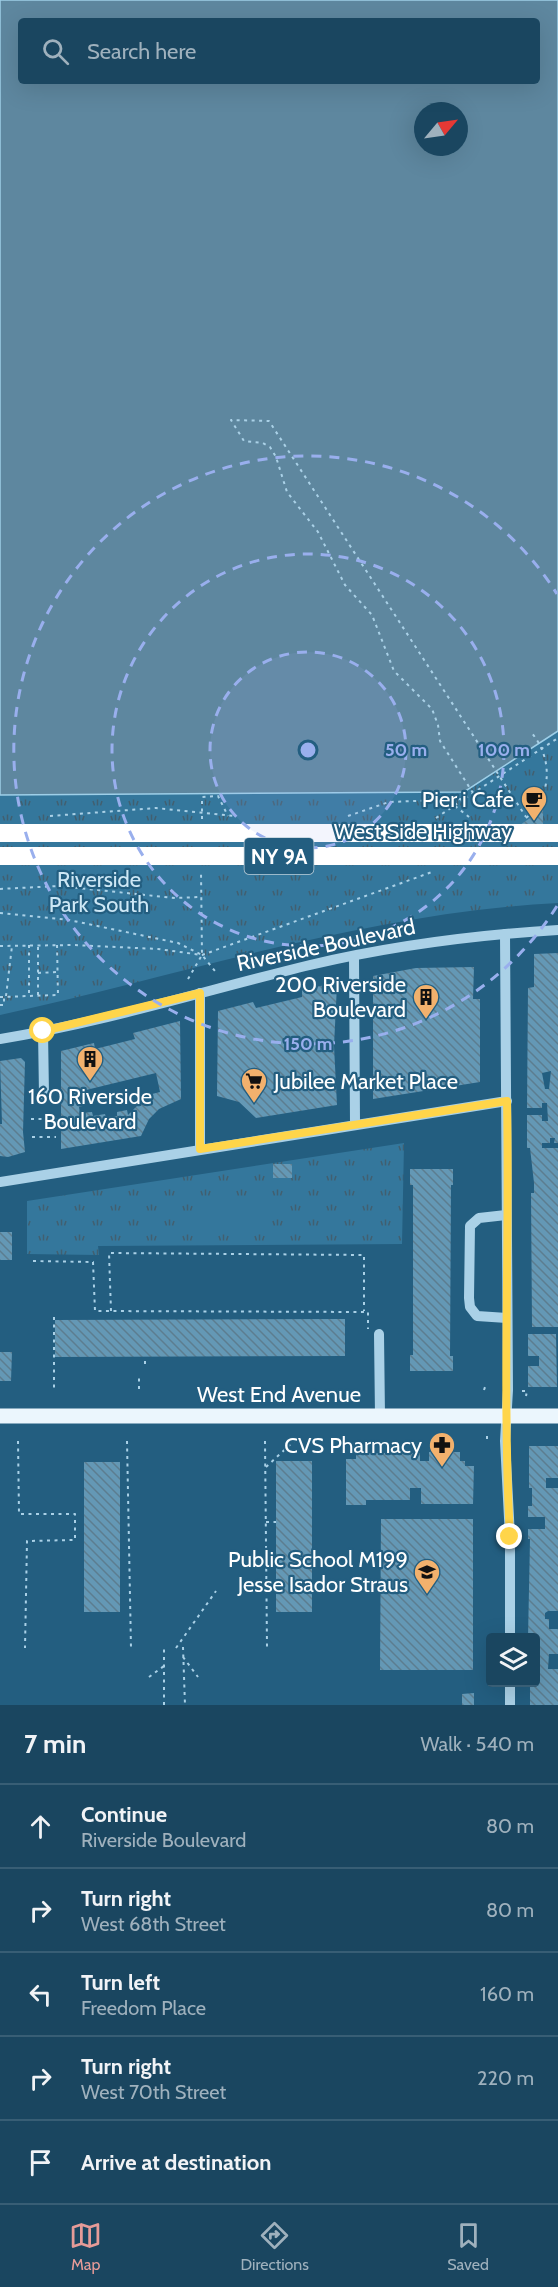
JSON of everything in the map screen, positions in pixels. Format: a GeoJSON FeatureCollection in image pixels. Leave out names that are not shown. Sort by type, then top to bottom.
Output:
{"type":"FeatureCollection","features":[{"type":"Feature","properties":{"kind":"highway","name":"West Side Highway"},"geometry":{"type":"LineString","coordinates":[[0,833],[558,833]]}},
{"type":"Feature","properties":{"kind":"highway","name":"West Side Highway"},"geometry":{"type":"LineString","coordinates":[[0,856],[558,856]]}},
{"type":"Feature","properties":{"kind":"main road","name":"West End Avenue"},"geometry":{"type":"LineString","coordinates":[[0,1416],[558,1416]]}},
{"type":"Feature","properties":{"kind":"street","name":"Riverside Boulevard"},"geometry":{"type":"LineString","coordinates":[[0,1039],[43,1031],[354,956],[505,933],[558,930]]}},
{"type":"Feature","properties":{"kind":"street"},"geometry":{"type":"LineString","coordinates":[[505,933],[508,1390],[505,1417],[510,1537],[510,1633]]}},
{"type":"Feature","properties":{"kind":"street"},"geometry":{"type":"LineString","coordinates":[[354,956],[355,1124]]}},
{"type":"Feature","properties":{"kind":"street"},"geometry":{"type":"LineString","coordinates":[[200,993],[200,1149]]}},
{"type":"Feature","properties":{"kind":"street"},"geometry":{"type":"LineString","coordinates":[[43,1031],[44,1095]]}},
{"type":"Feature","properties":{"kind":"street"},"geometry":{"type":"LineString","coordinates":[[0,1182],[507,1101]]}},
{"type":"Feature","properties":{"kind":"street"},"geometry":{"type":"LineString","coordinates":[[506,1215],[479,1218],[470,1226],[469,1298],[470,1307],[477,1316],[507,1318]]}},
{"type":"Feature","properties":{"kind":"street"},"geometry":{"type":"LineString","coordinates":[[374,1334],[380,1416]]}},
{"type":"Feature","properties":{"kind":"street"},"geometry":{"type":"LineString","coordinates":[[510,1687],[510,1705]]}},
{"type":"Feature","properties":{"kind":"path"},"geometry":{"type":"LineString","coordinates":[[473,794],[440,741],[438,724],[432,709],[394,671],[372,615],[345,585],[318,532],[287,492],[273,452],[263,443],[244,441],[231,420],[269,421],[525,818],[538,804],[546,788],[548,772],[540,743],[531,731]]}},
{"type":"Feature","properties":{"kind":"path"},"geometry":{"type":"LineString","coordinates":[[434,819],[558,738]]}},
{"type":"Feature","properties":{"kind":"path"},"geometry":{"type":"LineString","coordinates":[[201,828],[202,796],[218,796],[232,823]]}},
{"type":"Feature","properties":{"kind":"path"},"geometry":{"type":"LineString","coordinates":[[339,819],[388,802],[464,800]]}},
{"type":"Feature","properties":{"kind":"path"},"geometry":{"type":"LineString","coordinates":[[455,806],[476,821]]}},
{"type":"Feature","properties":{"kind":"path"},"geometry":{"type":"LineString","coordinates":[[48,817],[120,809],[202,811],[237,817]]}},
{"type":"Feature","properties":{"kind":"path"},"geometry":{"type":"LineString","coordinates":[[0,946],[57,944],[158,949],[202,955],[439,869]]}},
{"type":"Feature","properties":{"kind":"path"},"geometry":{"type":"LineString","coordinates":[[188,979],[202,955],[201,870]]}},
{"type":"Feature","properties":{"kind":"path"},"geometry":{"type":"LineString","coordinates":[[0,889],[58,885],[176,898],[200,897]]}},
{"type":"Feature","properties":{"kind":"path"},"geometry":{"type":"LineString","coordinates":[[0,913],[69,920],[178,943],[202,955],[215,971]]}},
{"type":"Feature","properties":{"kind":"path"},"geometry":{"type":"LineString","coordinates":[[3,997],[29,994],[58,995],[57,944]]}},
{"type":"Feature","properties":{"kind":"path"},"geometry":{"type":"LineString","coordinates":[[29,945],[29,994]]}},
{"type":"Feature","properties":{"kind":"path"},"geometry":{"type":"LineString","coordinates":[[38,945],[38,995]]}},
{"type":"Feature","properties":{"kind":"path"},"geometry":{"type":"LineString","coordinates":[[0,1005],[4,1005],[3,997],[12,946]]}},
{"type":"Feature","properties":{"kind":"path"},"geometry":{"type":"LineString","coordinates":[[38,973],[58,972]]}},
{"type":"Feature","properties":{"kind":"path"},"geometry":{"type":"LineString","coordinates":[[31,1119],[57,1119]]}},
{"type":"Feature","properties":{"kind":"path"},"geometry":{"type":"LineString","coordinates":[[32,1137],[56,1137]]}},
{"type":"Feature","properties":{"kind":"path"},"geometry":{"type":"LineString","coordinates":[[111,1311],[108,1253],[364,1255],[364,1312]]}},
{"type":"Feature","properties":{"kind":"path"},"geometry":{"type":"LineString","coordinates":[[33,1261],[93,1262],[95,1311],[368,1312],[374,1334]]}},
{"type":"Feature","properties":{"kind":"path"},"geometry":{"type":"LineString","coordinates":[[54,1317],[54,1389]]}},
{"type":"Feature","properties":{"kind":"path"},"geometry":{"type":"LineString","coordinates":[[144,1364],[145,1357]]}},
{"type":"Feature","properties":{"kind":"path"},"geometry":{"type":"LineString","coordinates":[[139,1377],[139,1389]]}},
{"type":"Feature","properties":{"kind":"path"},"geometry":{"type":"LineString","coordinates":[[484,1390],[484,1387],[489,1388]]}},
{"type":"Feature","properties":{"kind":"path"},"geometry":{"type":"LineString","coordinates":[[522,1391],[527,1391],[526,1396]]}},
{"type":"Feature","properties":{"kind":"path"},"geometry":{"type":"LineString","coordinates":[[487,1436],[487,1442]]}},
{"type":"Feature","properties":{"kind":"path"},"geometry":{"type":"LineString","coordinates":[[18,1441],[19,1514],[75,1514],[75,1540],[27,1540],[25,1648]]}},
{"type":"Feature","properties":{"kind":"path"},"geometry":{"type":"LineString","coordinates":[[127,1441],[131,1648]]}},
{"type":"Feature","properties":{"kind":"path"},"geometry":{"type":"LineString","coordinates":[[266,1441],[267,1647]]}},
{"type":"Feature","properties":{"kind":"path"},"geometry":{"type":"LineString","coordinates":[[266,1467],[294,1441]]}},
{"type":"Feature","properties":{"kind":"path"},"geometry":{"type":"LineString","coordinates":[[266,1522],[276,1522]]}},
{"type":"Feature","properties":{"kind":"path"},"geometry":{"type":"LineString","coordinates":[[176,1648],[216,1591]]}},
{"type":"Feature","properties":{"kind":"path"},"geometry":{"type":"LineString","coordinates":[[164,1647],[164,1705]]}},
{"type":"Feature","properties":{"kind":"path"},"geometry":{"type":"LineString","coordinates":[[183,1647],[185,1705]]}},
{"type":"Feature","properties":{"kind":"path"},"geometry":{"type":"LineString","coordinates":[[183,1657],[198,1677]]}},
{"type":"Feature","properties":{"kind":"path"},"geometry":{"type":"LineString","coordinates":[[149,1677],[164,1666]]}},
{"type":"Feature","properties":{"kind":"green space","name":"Riverside Park South"},"geometry":{"type":"Polygon","coordinates":[[[558,731],[558,903],[487,909],[347,932],[0,1015],[0,795],[436,741],[498,770],[558,731]]]}},
{"type":"Feature","properties":{"kind":"green space"},"geometry":{"type":"Polygon","coordinates":[[[404,1143],[402,1244],[98,1246],[99,1255],[27,1254],[27,1201],[404,1143]]]}},
{"type":"Feature","properties":{"kind":"green space"},"geometry":{"type":"Polygon","coordinates":[[[198,1199],[272,1199],[272,1226],[198,1226],[198,1199]]]}},
{"type":"Feature","properties":{"kind":"shaded area"},"geometry":{"type":"Polygon","coordinates":[[[0,0],[558,0],[558,731],[464,792],[0,795],[0,0]]]}},
{"type":"Feature","properties":{"kind":"building"},"geometry":{"type":"Polygon","coordinates":[[[543,809],[543,837],[520,825],[543,809]]]}},
{"type":"Feature","properties":{"kind":"building"},"geometry":{"type":"Polygon","coordinates":[[[558,953],[558,1143],[554,1143],[555,1138],[550,1138],[550,1143],[542,1143],[542,1148],[558,1148],[558,1327],[532,1327],[531,1193],[534,1193],[534,1183],[530,1148],[527,1148],[527,1115],[542,1115],[542,1121],[548,1121],[547,1103],[542,1103],[542,1108],[527,1108],[528,988],[534,987],[534,954],[558,953]],[[551,1071],[542,1073],[545,1089],[549,1089],[551,1071]]]}},
{"type":"Feature","properties":{"kind":"building","name":"200 Riverside Boulevard"},"geometry":{"type":"Polygon","coordinates":[[[474,967],[473,999],[480,999],[480,1082],[373,1099],[373,976],[416,968],[474,967]]]}},
{"type":"Feature","properties":{"kind":"building"},"geometry":{"type":"Polygon","coordinates":[[[334,983],[337,985],[334,1046],[337,1105],[256,1118],[239,1102],[217,1096],[218,1011],[253,1002],[256,1008],[302,997],[302,990],[334,983]]]}},
{"type":"Feature","properties":{"kind":"building","name":"160 Riverside Boulevard"},"geometry":{"type":"Polygon","coordinates":[[[180,1021],[181,1099],[159,1109],[149,1119],[141,1136],[61,1149],[61,1051],[94,1043],[95,1049],[135,1039],[133,1033],[180,1021]],[[156,1073],[82,1091],[86,1105],[79,1107],[80,1113],[92,1112],[93,1116],[105,1114],[106,1117],[117,1116],[117,1112],[127,1110],[128,1115],[148,1095],[160,1092],[156,1073]]]}},
{"type":"Feature","properties":{"kind":"building"},"geometry":{"type":"Polygon","coordinates":[[[21,1058],[25,1062],[23,1132],[25,1152],[8,1157],[0,1156],[0,1124],[2,1124],[0,1061],[21,1058]]]}},
{"type":"Feature","properties":{"kind":"building"},"geometry":{"type":"Polygon","coordinates":[[[273,1164],[292,1164],[292,1178],[273,1178],[273,1164]]]}},
{"type":"Feature","properties":{"kind":"building"},"geometry":{"type":"Polygon","coordinates":[[[410,1169],[453,1169],[450,1356],[453,1356],[453,1371],[410,1371],[410,1355],[413,1355],[413,1185],[410,1185],[410,1169]]]}},
{"type":"Feature","properties":{"kind":"building"},"geometry":{"type":"Polygon","coordinates":[[[0,1232],[12,1232],[12,1260],[0,1260],[0,1232]]]}},
{"type":"Feature","properties":{"kind":"building"},"geometry":{"type":"Polygon","coordinates":[[[345,1319],[345,1356],[55,1357],[55,1320],[345,1319]]]}},
{"type":"Feature","properties":{"kind":"building"},"geometry":{"type":"Polygon","coordinates":[[[528,1334],[556,1334],[557,1387],[528,1387],[528,1366],[539,1366],[539,1356],[528,1356],[528,1334]]]}},
{"type":"Feature","properties":{"kind":"building"},"geometry":{"type":"Polygon","coordinates":[[[0,1352],[12,1352],[11,1381],[0,1381],[0,1352]]]}},
{"type":"Feature","properties":{"kind":"building"},"geometry":{"type":"Polygon","coordinates":[[[529,1446],[558,1446],[558,1478],[546,1478],[546,1488],[558,1488],[558,1611],[548,1611],[545,1613],[545,1619],[549,1619],[549,1629],[558,1629],[558,1654],[549,1654],[548,1669],[558,1669],[558,1705],[530,1705],[530,1687],[540,1687],[540,1633],[528,1633],[530,1539],[528,1539],[528,1529],[545,1529],[545,1517],[528,1517],[528,1506],[532,1506],[532,1488],[529,1488],[529,1446]]]}},
{"type":"Feature","properties":{"kind":"building"},"geometry":{"type":"Polygon","coordinates":[[[429,1452],[460,1452],[460,1461],[465,1461],[465,1466],[474,1466],[473,1504],[421,1504],[421,1488],[410,1488],[410,1500],[366,1500],[366,1505],[346,1505],[346,1459],[356,1459],[356,1453],[420,1453],[420,1461],[429,1461],[429,1452]]]}},
{"type":"Feature","properties":{"kind":"building"},"geometry":{"type":"Polygon","coordinates":[[[276,1461],[312,1461],[312,1612],[276,1612],[276,1461]]]}},
{"type":"Feature","properties":{"kind":"building"},"geometry":{"type":"Polygon","coordinates":[[[84,1462],[120,1462],[120,1612],[84,1612],[84,1462]]]}},
{"type":"Feature","properties":{"kind":"building","name":"Public School M199 Jesse Isador Straus"},"geometry":{"type":"Polygon","coordinates":[[[381,1519],[473,1519],[473,1670],[380,1670],[381,1519]]]}},
{"type":"Feature","properties":{"kind":"building"},"geometry":{"type":"Polygon","coordinates":[[[474,1693],[474,1705],[462,1705],[462,1694],[474,1693]]]}},
{"type":"Feature","properties":{"kind":"place","name":"Pier i Cafe"},"geometry":{"type":"Point","coordinates":[534,822]}},
{"type":"Feature","properties":{"kind":"place","name":"200 Riverside Boulevard"},"geometry":{"type":"Point","coordinates":[426,1020]}},
{"type":"Feature","properties":{"kind":"place","name":"160 Riverside Boulevard"},"geometry":{"type":"Point","coordinates":[90,1082]}},
{"type":"Feature","properties":{"kind":"place","name":"Jubilee Market Place"},"geometry":{"type":"Point","coordinates":[254,1104]}},
{"type":"Feature","properties":{"kind":"place","name":"CVS Pharmacy"},"geometry":{"type":"Point","coordinates":[442,1468]}},
{"type":"Feature","properties":{"kind":"place","name":"Public School M199 Jesse Isador Straus"},"geometry":{"type":"Point","coordinates":[427,1595]}},
{"type":"Feature","properties":{"kind":"route"},"geometry":{"type":"LineString","coordinates":[[43,1031],[200,993],[200,1149],[507,1101],[508,1390],[505,1441],[510,1537]]}}]}
